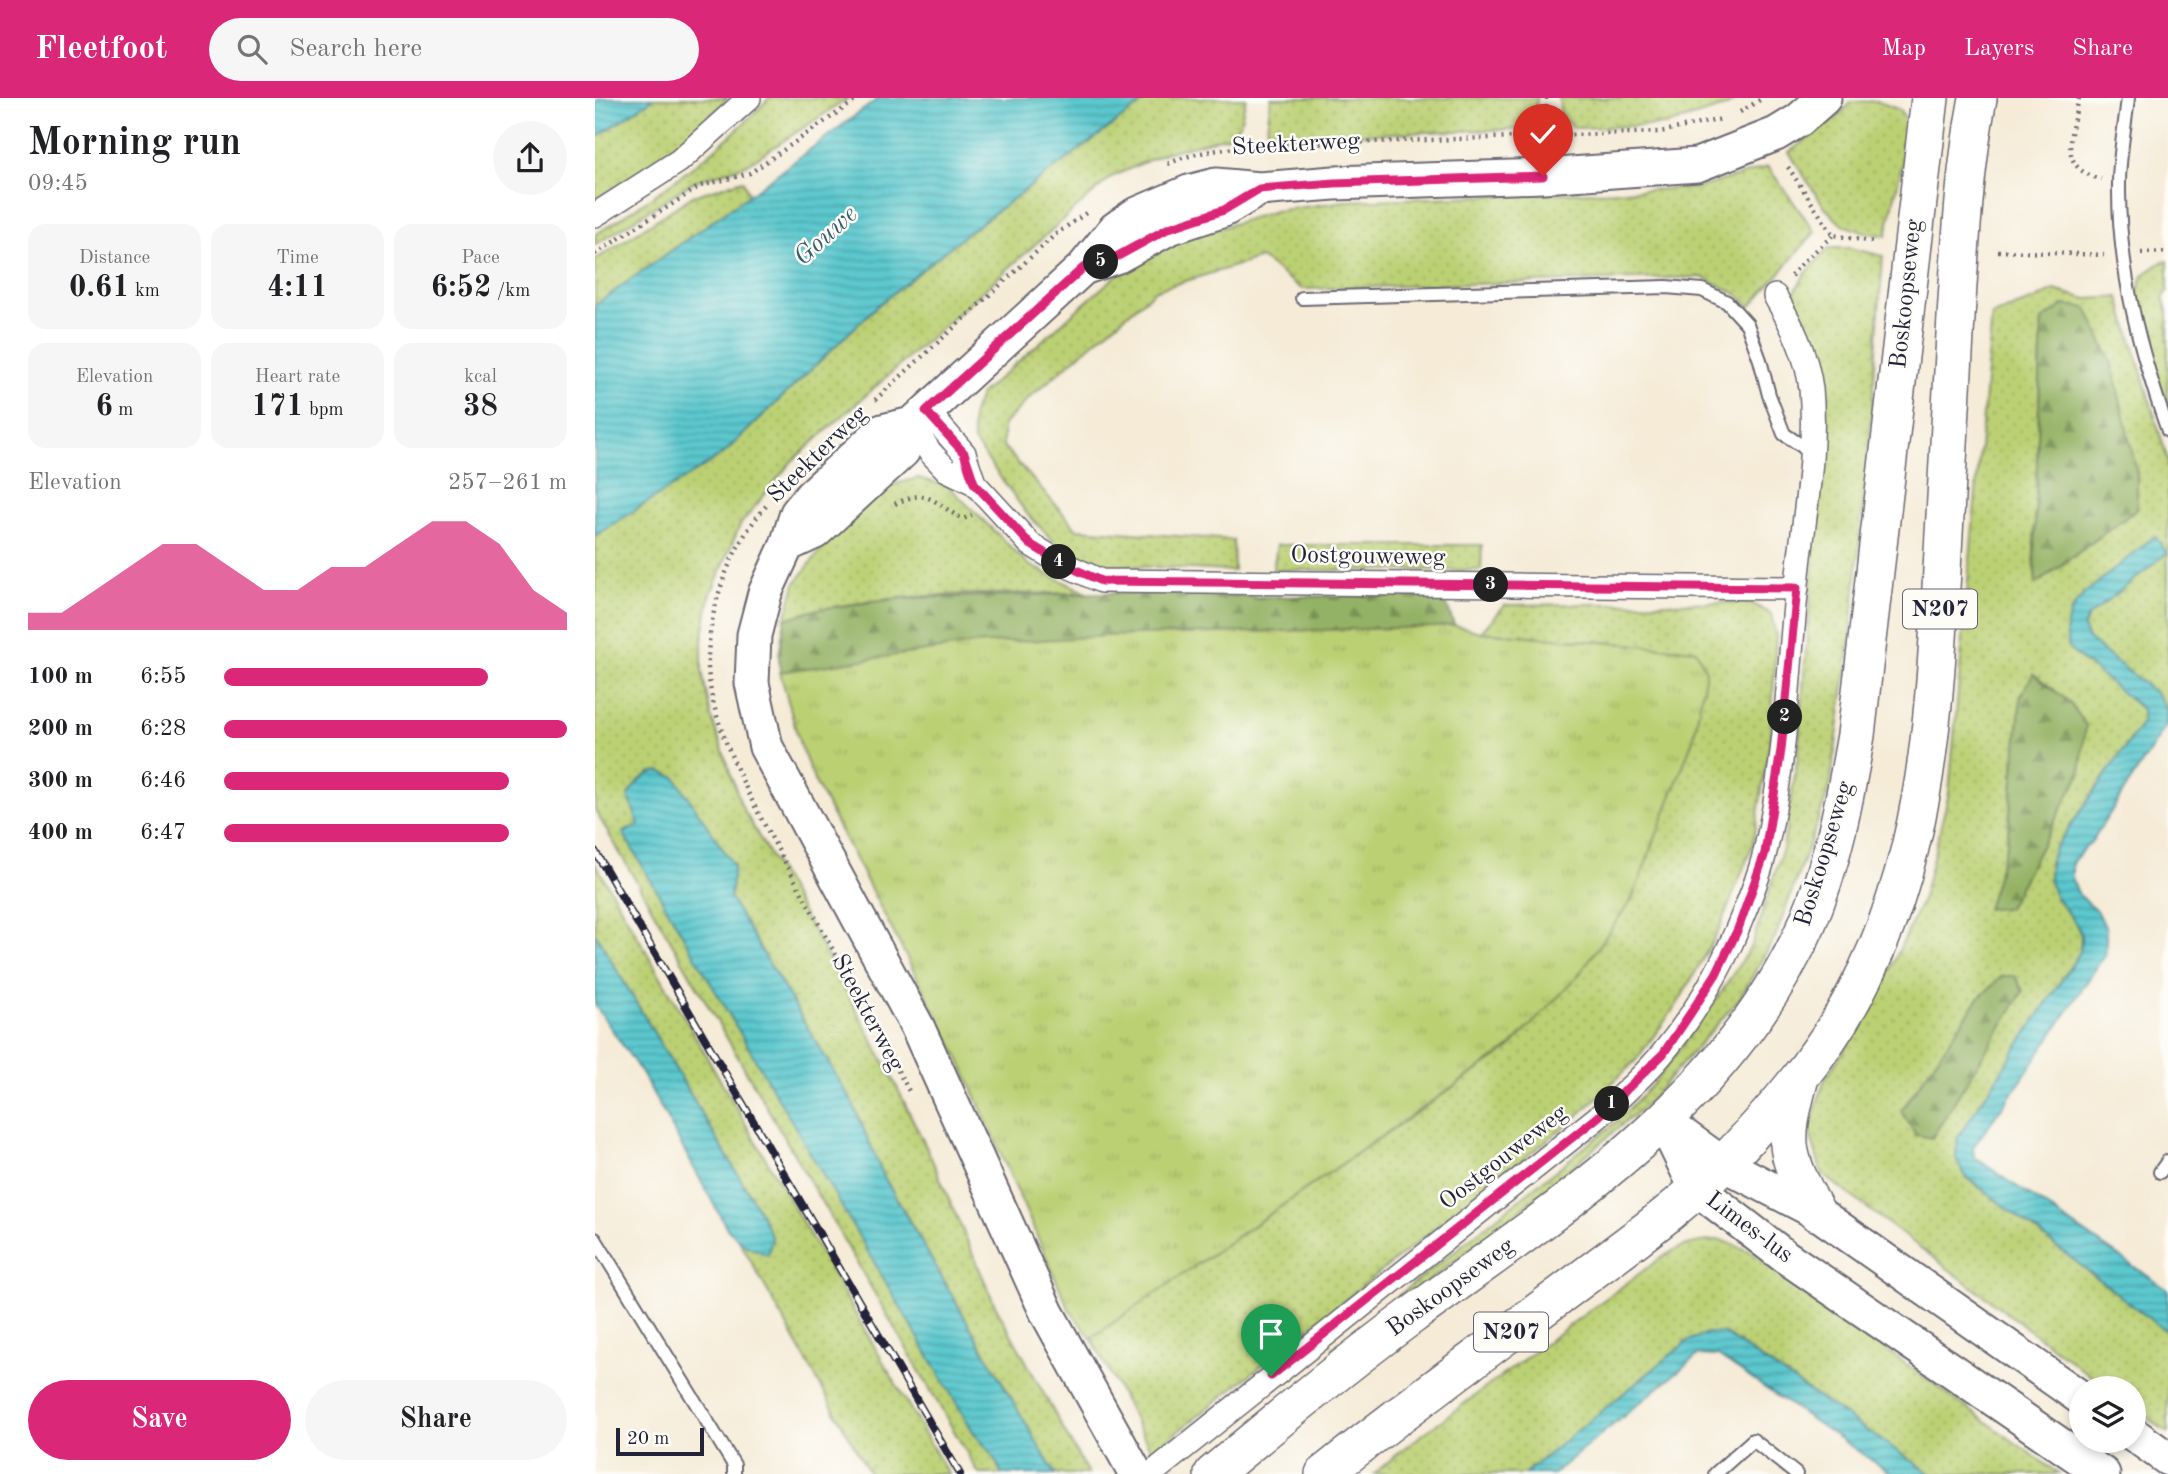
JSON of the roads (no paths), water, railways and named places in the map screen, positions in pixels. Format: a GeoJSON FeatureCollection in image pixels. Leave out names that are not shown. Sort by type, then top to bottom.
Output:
{"type":"FeatureCollection","features":[{"type":"Feature","properties":{"kind":"main road","name":"Steekterweg"},"geometry":{"type":"LineString","coordinates":[[1136,1474],[1047,1312],[917,1026],[766,747],[752,683],[754,635],[765,593],[787,545],[815,532],[903,451],[919,418],[1083,268],[1118,256],[1169,228],[1224,210],[1259,189],[1334,183],[1543,176],[1697,165],[1776,134],[1799,120],[1824,98]]}},
{"type":"Feature","properties":{"kind":"main road","name":"Boskoopseweg"},"geometry":{"type":"LineString","coordinates":[[1324,1474],[1659,1220],[1723,1164],[1800,1077],[1854,996],[1879,942],[1899,889],[1921,804],[1926,777],[1938,641],[1963,199],[1947,103]]}},
{"type":"Feature","properties":{"kind":"main road","name":"Boskoopseweg"},"geometry":{"type":"LineString","coordinates":[[1213,1474],[1399,1325],[1588,1186],[1664,1122],[1711,1073],[1776,982],[1818,896],[1845,800],[1947,103]]}},
{"type":"Feature","properties":{"kind":"main road"},"geometry":{"type":"LineString","coordinates":[[1800,1077],[1789,1119],[1789,1151],[1797,1178],[1817,1212]]}},
{"type":"Feature","properties":{"kind":"main road","name":"Limes-lus"},"geometry":{"type":"LineString","coordinates":[[1664,1122],[1723,1164],[1817,1212],[2069,1390]]}},
{"type":"Feature","properties":{"kind":"main road","name":"Limes-lus"},"geometry":{"type":"LineString","coordinates":[[1664,1122],[1696,1188],[1783,1255],[2103,1474]]}},
{"type":"Feature","properties":{"kind":"main road"},"geometry":{"type":"LineString","coordinates":[[2146,1443],[2168,1459]]}},
{"type":"Feature","properties":{"kind":"street"},"geometry":{"type":"LineString","coordinates":[[595,215],[680,161],[749,98]]}},
{"type":"Feature","properties":{"kind":"street","name":"Oostgouweweg"},"geometry":{"type":"LineString","coordinates":[[1150,1474],[1598,1117],[1663,1054],[1716,974],[1738,929],[1765,853],[1781,750],[1811,452],[1811,388],[1805,360],[1793,326],[1775,296]]}},
{"type":"Feature","properties":{"kind":"street","name":"Oostgouweweg"},"geometry":{"type":"LineString","coordinates":[[919,418],[964,453],[974,483],[1030,544],[1061,563],[1101,581],[1797,588]]}},
{"type":"Feature","properties":{"kind":"lane"},"geometry":{"type":"LineString","coordinates":[[2128,98],[2119,183],[2123,253],[2130,303],[2146,369],[2168,431]]}},
{"type":"Feature","properties":{"kind":"lane"},"geometry":{"type":"LineString","coordinates":[[1302,298],[1666,287],[1702,290],[1727,302],[1747,324],[1784,434],[1811,452]]}},
{"type":"Feature","properties":{"kind":"lane"},"geometry":{"type":"LineString","coordinates":[[595,1239],[734,1465],[734,1474]]}},
{"type":"Feature","properties":{"kind":"lane"},"geometry":{"type":"LineString","coordinates":[[1715,1474],[1753,1440],[1796,1474]]}},
{"type":"Feature","properties":{"kind":"water"},"geometry":{"type":"Polygon","coordinates":[[[601,98],[654,98],[595,138],[595,102],[601,98]]]}},
{"type":"Feature","properties":{"kind":"water","name":"Gouwe"},"geometry":{"type":"Polygon","coordinates":[[[879,98],[1149,98],[966,234],[877,306],[723,454],[595,536],[595,305],[879,98]]]}},
{"type":"Feature","properties":{"kind":"water"},"geometry":{"type":"Polygon","coordinates":[[[2155,536],[2167,553],[2088,617],[2083,628],[2088,639],[2158,695],[2167,711],[2166,726],[2092,841],[2072,862],[2072,880],[2079,895],[2098,912],[2106,929],[2106,953],[2021,1081],[1973,1147],[1974,1157],[2168,1290],[2168,1333],[1964,1175],[1956,1158],[1958,1137],[2080,952],[2080,931],[2051,885],[2051,859],[2055,848],[2142,723],[2142,709],[2070,650],[2068,620],[2074,606],[2085,593],[2155,536]]]}},
{"type":"Feature","properties":{"kind":"water"},"geometry":{"type":"Polygon","coordinates":[[[659,771],[675,777],[734,866],[730,898],[852,1102],[884,1177],[1055,1474],[1002,1474],[994,1457],[974,1433],[623,833],[639,825],[628,795],[641,780],[659,771]]]}},
{"type":"Feature","properties":{"kind":"water"},"geometry":{"type":"Polygon","coordinates":[[[595,933],[760,1212],[772,1238],[768,1255],[746,1246],[728,1230],[643,1075],[595,1005],[595,933]]]}},
{"type":"Feature","properties":{"kind":"water"},"geometry":{"type":"Polygon","coordinates":[[[1708,1333],[1723,1333],[1931,1474],[1892,1474],[1718,1356],[1698,1355],[1553,1474],[1524,1474],[1688,1341],[1708,1333]]]}},
{"type":"Feature","properties":{"kind":"railway"},"geometry":{"type":"LineString","coordinates":[[595,851],[960,1474]]}}]}
